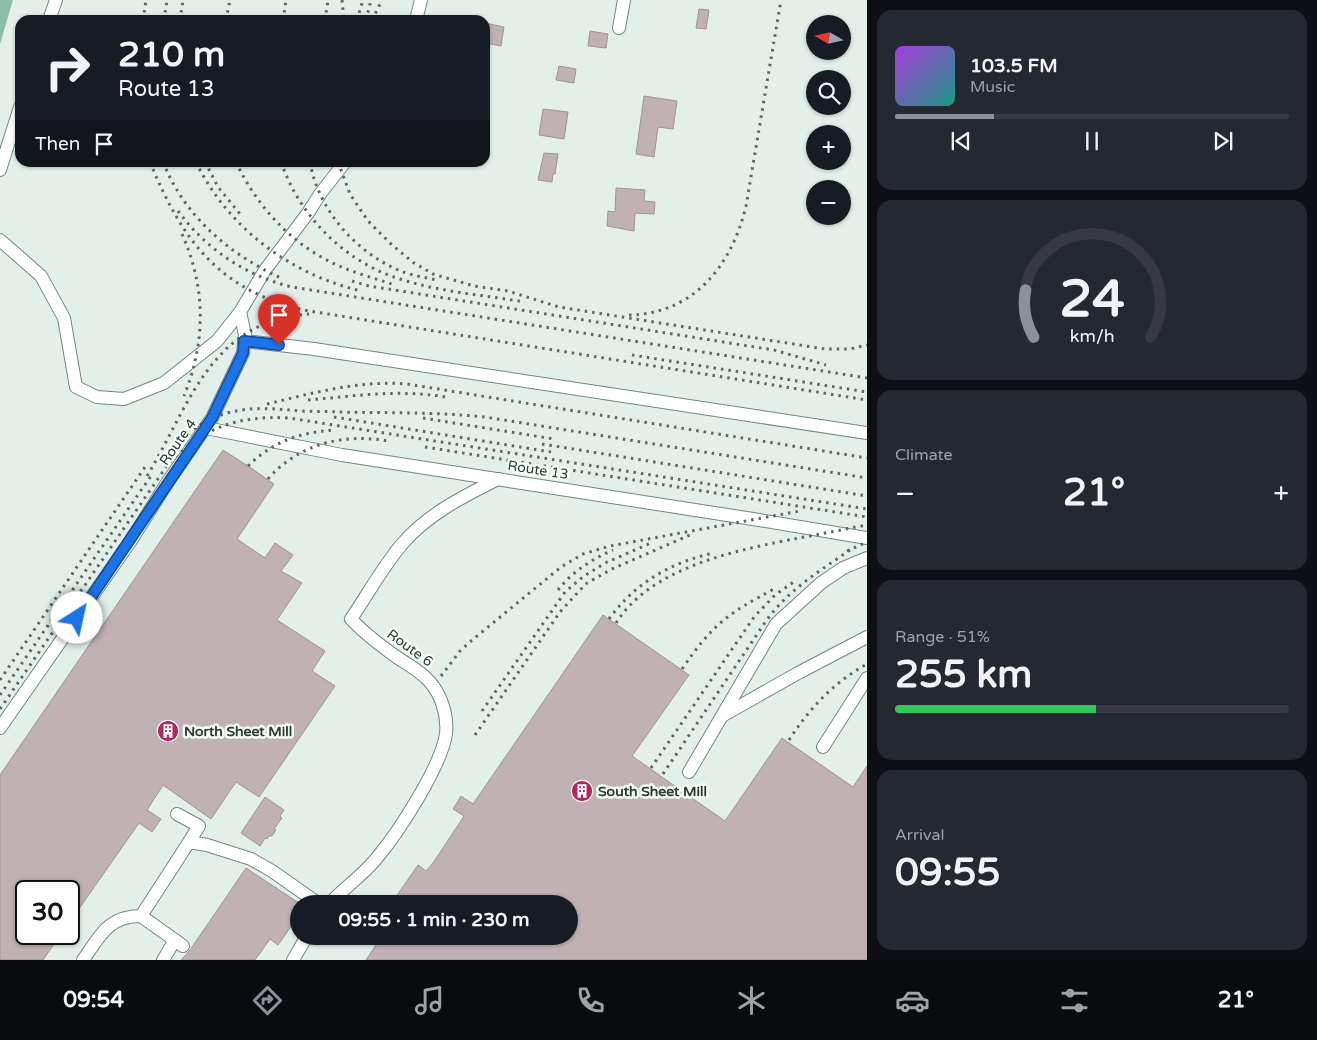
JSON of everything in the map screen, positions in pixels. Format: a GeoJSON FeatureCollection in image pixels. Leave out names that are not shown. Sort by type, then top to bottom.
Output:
{"type":"FeatureCollection","features":[{"type":"Feature","properties":{"kind":"street"},"geometry":{"type":"LineString","coordinates":[[51,15],[56,0]]}},
{"type":"Feature","properties":{"kind":"street"},"geometry":{"type":"LineString","coordinates":[[417,15],[421,0]]}},
{"type":"Feature","properties":{"kind":"street"},"geometry":{"type":"LineString","coordinates":[[619,28],[624,0]]}},
{"type":"Feature","properties":{"kind":"street"},"geometry":{"type":"LineString","coordinates":[[0,170],[15,124]]}},
{"type":"Feature","properties":{"kind":"street"},"geometry":{"type":"LineString","coordinates":[[0,240],[41,276],[64,318],[76,387],[97,397],[124,399],[164,383],[217,341],[240,312],[265,270],[340,167]]}},
{"type":"Feature","properties":{"kind":"street","name":"Route 4"},"geometry":{"type":"LineString","coordinates":[[0,728],[132,539],[212,418],[243,353],[245,335],[240,312]]}},
{"type":"Feature","properties":{"kind":"street"},"geometry":{"type":"LineString","coordinates":[[244,341],[314,349],[867,433]]}},
{"type":"Feature","properties":{"kind":"street","name":"Route 13"},"geometry":{"type":"LineString","coordinates":[[206,428],[314,450],[754,518],[867,538]]}},
{"type":"Feature","properties":{"kind":"street","name":"Route 6"},"geometry":{"type":"LineString","coordinates":[[339,895],[362,874],[390,842],[427,781],[436,763],[446,734],[444,708],[429,680],[382,647],[351,619],[392,558],[415,532],[443,509],[498,479]]}},
{"type":"Feature","properties":{"kind":"street"},"geometry":{"type":"LineString","coordinates":[[689,772],[776,624],[821,583],[842,568],[867,558]]}},
{"type":"Feature","properties":{"kind":"street"},"geometry":{"type":"LineString","coordinates":[[722,716],[867,637]]}},
{"type":"Feature","properties":{"kind":"street"},"geometry":{"type":"LineString","coordinates":[[823,747],[867,678]]}},
{"type":"Feature","properties":{"kind":"street"},"geometry":{"type":"LineString","coordinates":[[141,916],[200,826],[177,814]]}},
{"type":"Feature","properties":{"kind":"street"},"geometry":{"type":"LineString","coordinates":[[189,842],[207,845],[252,859],[306,895]]}},
{"type":"Feature","properties":{"kind":"street"},"geometry":{"type":"LineString","coordinates":[[83,960],[107,927],[127,916],[141,916],[179,943],[163,960]]}},
{"type":"Feature","properties":{"kind":"shaded area"},"geometry":{"type":"Polygon","coordinates":[[[0,0],[13,0],[0,44],[0,0]]]}},
{"type":"Feature","properties":{"kind":"building"},"geometry":{"type":"Polygon","coordinates":[[[699,9],[709,10],[706,29],[696,28],[699,9]]]}},
{"type":"Feature","properties":{"kind":"building"},"geometry":{"type":"Polygon","coordinates":[[[490,24],[504,27],[501,46],[490,44],[490,24]]]}},
{"type":"Feature","properties":{"kind":"building"},"geometry":{"type":"Polygon","coordinates":[[[590,31],[608,34],[606,48],[588,46],[590,31]]]}},
{"type":"Feature","properties":{"kind":"building"},"geometry":{"type":"Polygon","coordinates":[[[559,66],[576,69],[574,83],[556,80],[559,66]]]}},
{"type":"Feature","properties":{"kind":"building"},"geometry":{"type":"Polygon","coordinates":[[[644,96],[677,101],[673,129],[658,127],[654,157],[636,154],[644,96]]]}},
{"type":"Feature","properties":{"kind":"building"},"geometry":{"type":"Polygon","coordinates":[[[543,109],[568,112],[564,139],[539,135],[543,109]]]}},
{"type":"Feature","properties":{"kind":"building"},"geometry":{"type":"Polygon","coordinates":[[[544,153],[558,154],[552,182],[538,180],[544,153]]]}},
{"type":"Feature","properties":{"kind":"building"},"geometry":{"type":"Polygon","coordinates":[[[616,188],[645,190],[644,201],[655,202],[654,214],[635,213],[634,231],[607,226],[608,211],[615,212],[616,188]]]}},
{"type":"Feature","properties":{"kind":"building","name":"North Sheet Mill"},"geometry":{"type":"Polygon","coordinates":[[[223,450],[274,484],[237,539],[265,558],[275,543],[293,555],[281,571],[302,583],[277,620],[325,651],[312,671],[335,686],[259,797],[236,782],[211,819],[163,785],[147,810],[161,819],[152,832],[139,823],[80,907],[80,880],[15,880],[15,945],[53,945],[43,960],[0,960],[0,775],[223,450]]]}},
{"type":"Feature","properties":{"kind":"building","name":"South Sheet Mill"},"geometry":{"type":"Polygon","coordinates":[[[603,615],[689,675],[632,756],[725,821],[782,738],[853,787],[867,766],[867,960],[366,960],[376,945],[578,945],[578,895],[397,895],[418,865],[426,871],[433,863],[464,816],[453,809],[461,796],[473,804],[603,615]]]}},
{"type":"Feature","properties":{"kind":"building"},"geometry":{"type":"Polygon","coordinates":[[[265,797],[284,810],[280,816],[282,818],[274,829],[276,830],[272,836],[269,836],[267,839],[265,838],[260,846],[241,833],[265,797]]]}},
{"type":"Feature","properties":{"kind":"building"},"geometry":{"type":"Polygon","coordinates":[[[246,868],[290,897],[290,928],[278,945],[270,939],[255,960],[181,960],[190,950],[246,868]]]}},
{"type":"Feature","properties":{"kind":"railway"},"geometry":{"type":"LineString","coordinates":[[144,15],[146,0]]}},
{"type":"Feature","properties":{"kind":"railway"},"geometry":{"type":"LineString","coordinates":[[165,15],[167,0]]}},
{"type":"Feature","properties":{"kind":"railway"},"geometry":{"type":"LineString","coordinates":[[181,15],[183,0]]}},
{"type":"Feature","properties":{"kind":"railway"},"geometry":{"type":"LineString","coordinates":[[227,15],[230,0]]}},
{"type":"Feature","properties":{"kind":"railway"},"geometry":{"type":"LineString","coordinates":[[284,15],[286,0]]}},
{"type":"Feature","properties":{"kind":"railway"},"geometry":{"type":"LineString","coordinates":[[326,15],[328,0]]}},
{"type":"Feature","properties":{"kind":"railway"},"geometry":{"type":"LineString","coordinates":[[342,0],[344,15]]}},
{"type":"Feature","properties":{"kind":"railway"},"geometry":{"type":"LineString","coordinates":[[358,15],[363,0]]}},
{"type":"Feature","properties":{"kind":"railway"},"geometry":{"type":"LineString","coordinates":[[367,15],[371,0]]}},
{"type":"Feature","properties":{"kind":"railway"},"geometry":{"type":"LineString","coordinates":[[374,15],[382,0]]}},
{"type":"Feature","properties":{"kind":"railway"},"geometry":{"type":"LineString","coordinates":[[629,315],[652,312],[673,306],[691,296],[707,282],[731,248],[740,228],[746,206],[781,0]]}},
{"type":"Feature","properties":{"kind":"railway"},"geometry":{"type":"LineString","coordinates":[[152,167],[175,215],[190,238],[207,257],[226,275],[248,289],[273,301],[303,310],[867,400]]}},
{"type":"Feature","properties":{"kind":"railway"},"geometry":{"type":"LineString","coordinates":[[165,167],[183,200],[211,232],[244,257],[281,278]]}},
{"type":"Feature","properties":{"kind":"railway"},"geometry":{"type":"LineString","coordinates":[[199,167],[209,186],[225,208],[264,245],[310,273],[361,291]]}},
{"type":"Feature","properties":{"kind":"railway"},"geometry":{"type":"LineString","coordinates":[[208,167],[218,187],[240,214]]}},
{"type":"Feature","properties":{"kind":"railway"},"geometry":{"type":"LineString","coordinates":[[239,167],[255,196],[295,239],[326,260],[392,284]]}},
{"type":"Feature","properties":{"kind":"railway"},"geometry":{"type":"LineString","coordinates":[[283,167],[289,182],[312,219],[343,249],[361,261],[380,271],[415,283],[446,290],[525,302]]}},
{"type":"Feature","properties":{"kind":"railway"},"geometry":{"type":"LineString","coordinates":[[311,167],[321,196],[330,212],[352,239],[366,251],[396,269],[437,280]]}},
{"type":"Feature","properties":{"kind":"railway"},"geometry":{"type":"LineString","coordinates":[[340,167],[350,194],[368,221],[392,245],[414,263],[433,274],[474,286],[508,291],[559,307],[825,349],[850,349],[867,345]]}},
{"type":"Feature","properties":{"kind":"railway"},"geometry":{"type":"LineString","coordinates":[[178,211],[201,237],[228,259],[259,276],[292,287],[867,378]]}},
{"type":"Feature","properties":{"kind":"railway"},"geometry":{"type":"LineString","coordinates":[[182,234],[196,274],[200,315],[196,355],[184,396]]}},
{"type":"Feature","properties":{"kind":"railway"},"geometry":{"type":"LineString","coordinates":[[352,281],[369,286],[774,350],[826,365]]}},
{"type":"Feature","properties":{"kind":"railway"},"geometry":{"type":"LineString","coordinates":[[147,476],[191,395],[207,371],[226,350],[248,332],[275,320],[309,314]]}},
{"type":"Feature","properties":{"kind":"railway"},"geometry":{"type":"LineString","coordinates":[[632,355],[867,392]]}},
{"type":"Feature","properties":{"kind":"railway"},"geometry":{"type":"LineString","coordinates":[[267,404],[354,386],[389,383],[407,384],[867,458]]}},
{"type":"Feature","properties":{"kind":"railway"},"geometry":{"type":"LineString","coordinates":[[308,400],[394,393],[445,397]]}},
{"type":"Feature","properties":{"kind":"railway"},"geometry":{"type":"LineString","coordinates":[[167,455],[184,437],[203,423],[236,411],[263,409],[430,413],[485,417],[867,478]]}},
{"type":"Feature","properties":{"kind":"railway"},"geometry":{"type":"LineString","coordinates":[[334,417],[551,452]]}},
{"type":"Feature","properties":{"kind":"railway"},"geometry":{"type":"LineString","coordinates":[[0,709],[166,467],[192,442],[221,427],[237,422],[253,419],[289,418],[867,509]]}},
{"type":"Feature","properties":{"kind":"railway"},"geometry":{"type":"LineString","coordinates":[[423,418],[554,439]]}},
{"type":"Feature","properties":{"kind":"railway"},"geometry":{"type":"LineString","coordinates":[[248,466],[267,450],[288,439],[311,433],[336,430]]}},
{"type":"Feature","properties":{"kind":"railway"},"geometry":{"type":"LineString","coordinates":[[268,479],[293,457],[323,444],[355,439],[388,441]]}},
{"type":"Feature","properties":{"kind":"railway"},"geometry":{"type":"LineString","coordinates":[[542,444],[867,496]]}},
{"type":"Feature","properties":{"kind":"railway"},"geometry":{"type":"LineString","coordinates":[[425,447],[867,517]]}},
{"type":"Feature","properties":{"kind":"railway"},"geometry":{"type":"LineString","coordinates":[[0,680],[145,467]]}},
{"type":"Feature","properties":{"kind":"railway"},"geometry":{"type":"LineString","coordinates":[[0,695],[153,473]]}},
{"type":"Feature","properties":{"kind":"railway"},"geometry":{"type":"LineString","coordinates":[[441,676],[460,651],[471,641],[561,567],[583,554],[610,546],[800,511]]}},
{"type":"Feature","properties":{"kind":"railway"},"geometry":{"type":"LineString","coordinates":[[616,623],[632,603],[651,587],[674,574],[698,564],[750,548],[867,525]]}},
{"type":"Feature","properties":{"kind":"railway"},"geometry":{"type":"LineString","coordinates":[[475,735],[560,612],[587,583],[612,569],[690,535]]}},
{"type":"Feature","properties":{"kind":"railway"},"geometry":{"type":"LineString","coordinates":[[847,551],[867,542]]}},
{"type":"Feature","properties":{"kind":"railway"},"geometry":{"type":"LineString","coordinates":[[482,711],[565,592],[584,576],[607,562],[651,543]]}},
{"type":"Feature","properties":{"kind":"railway"},"geometry":{"type":"LineString","coordinates":[[663,774],[775,610],[817,572],[853,548]]}},
{"type":"Feature","properties":{"kind":"railway"},"geometry":{"type":"LineString","coordinates":[[558,590],[583,567],[613,550]]}},
{"type":"Feature","properties":{"kind":"railway"},"geometry":{"type":"LineString","coordinates":[[609,619],[630,595],[655,576],[683,562],[714,553]]}},
{"type":"Feature","properties":{"kind":"railway"},"geometry":{"type":"LineString","coordinates":[[651,768],[754,617],[775,595],[795,581]]}},
{"type":"Feature","properties":{"kind":"railway"},"geometry":{"type":"LineString","coordinates":[[682,669],[703,641],[722,621],[745,605],[776,588]]}},
{"type":"Feature","properties":{"kind":"railway"},"geometry":{"type":"LineString","coordinates":[[789,740],[823,697],[844,679],[867,664]]}},
{"type":"Feature","properties":{"kind":"place","name":"North Sheet Mill"},"geometry":{"type":"Point","coordinates":[168,731]}},
{"type":"Feature","properties":{"kind":"place","name":"South Sheet Mill"},"geometry":{"type":"Point","coordinates":[582,791]}},
{"type":"Feature","properties":{"kind":"route"},"geometry":{"type":"LineString","coordinates":[[77,618],[212,418],[243,353],[244,341],[279,345]]}}]}
